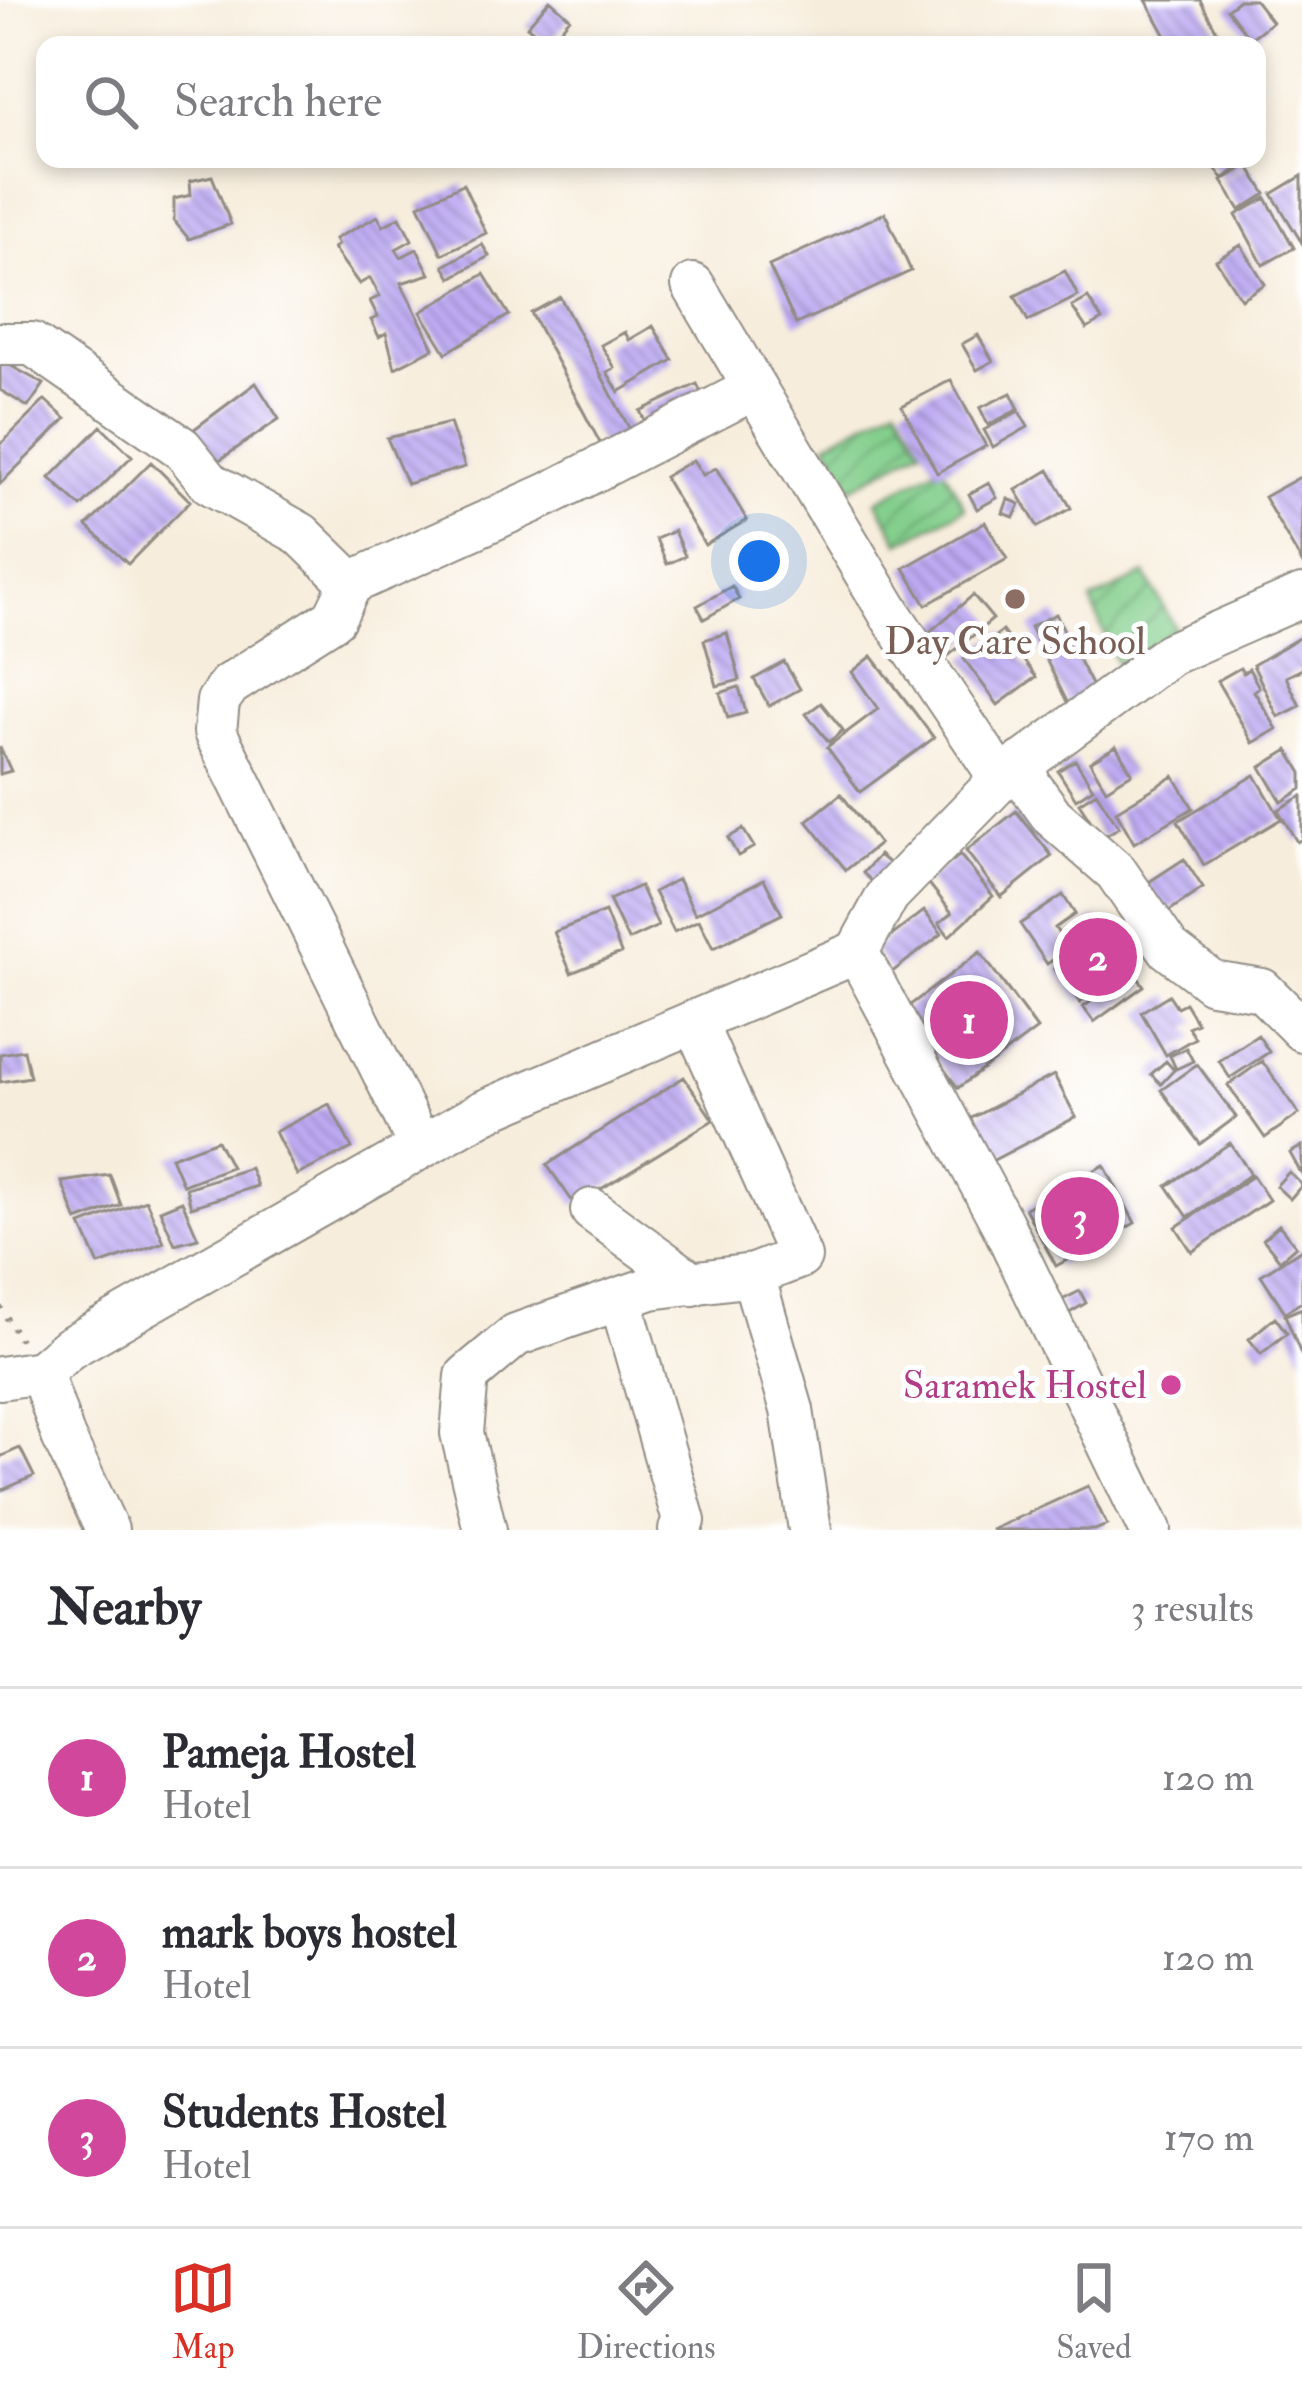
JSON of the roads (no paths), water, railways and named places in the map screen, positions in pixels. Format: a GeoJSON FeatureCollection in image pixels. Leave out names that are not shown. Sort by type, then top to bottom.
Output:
{"type":"FeatureCollection","features":[{"type":"Feature","properties":{"kind":"street"},"geometry":{"type":"LineString","coordinates":[[693,285],[892,617],[1012,771],[1029,784],[1052,816],[1116,872],[1169,950],[1212,982],[1262,990],[1302,1030]]}},
{"type":"Feature","properties":{"kind":"street"},"geometry":{"type":"LineString","coordinates":[[0,344],[32,344],[182,448],[210,483],[301,534],[352,583]]}},
{"type":"Feature","properties":{"kind":"street"},"geometry":{"type":"LineString","coordinates":[[419,1144],[215,732],[218,701],[229,685],[334,618],[352,583],[549,494],[755,388]]}},
{"type":"Feature","properties":{"kind":"street"},"geometry":{"type":"LineString","coordinates":[[107,1530],[63,1436],[21,1375],[419,1144],[483,1112],[696,1025],[824,961],[857,952],[888,895],[1012,771],[1170,654],[1302,596]]}},
{"type":"Feature","properties":{"kind":"street"},"geometry":{"type":"LineString","coordinates":[[857,952],[1003,1225],[1150,1530]]}},
{"type":"Feature","properties":{"kind":"street"},"geometry":{"type":"LineString","coordinates":[[484,1530],[462,1433],[467,1376],[516,1335],[651,1288],[753,1275],[800,1256],[696,1025]]}},
{"type":"Feature","properties":{"kind":"street"},"geometry":{"type":"LineString","coordinates":[[592,1210],[694,1284]]}},
{"type":"Feature","properties":{"kind":"street"},"geometry":{"type":"LineString","coordinates":[[753,1275],[792,1411],[810,1530]]}},
{"type":"Feature","properties":{"kind":"street"},"geometry":{"type":"LineString","coordinates":[[621,1301],[684,1521],[680,1530]]}},
{"type":"Feature","properties":{"kind":"place","name":"Day Care School"},"geometry":{"type":"Point","coordinates":[1015,599]}},
{"type":"Feature","properties":{"kind":"place","name":"mark boys hostel"},"geometry":{"type":"Point","coordinates":[1098,957]}},
{"type":"Feature","properties":{"kind":"place","name":"Pameja Hostel"},"geometry":{"type":"Point","coordinates":[969,1020]}},
{"type":"Feature","properties":{"kind":"place","name":"Students Hostel"},"geometry":{"type":"Point","coordinates":[1080,1216]}},
{"type":"Feature","properties":{"kind":"place","name":"Saramek Hostel"},"geometry":{"type":"Point","coordinates":[1171,1385]}}]}
